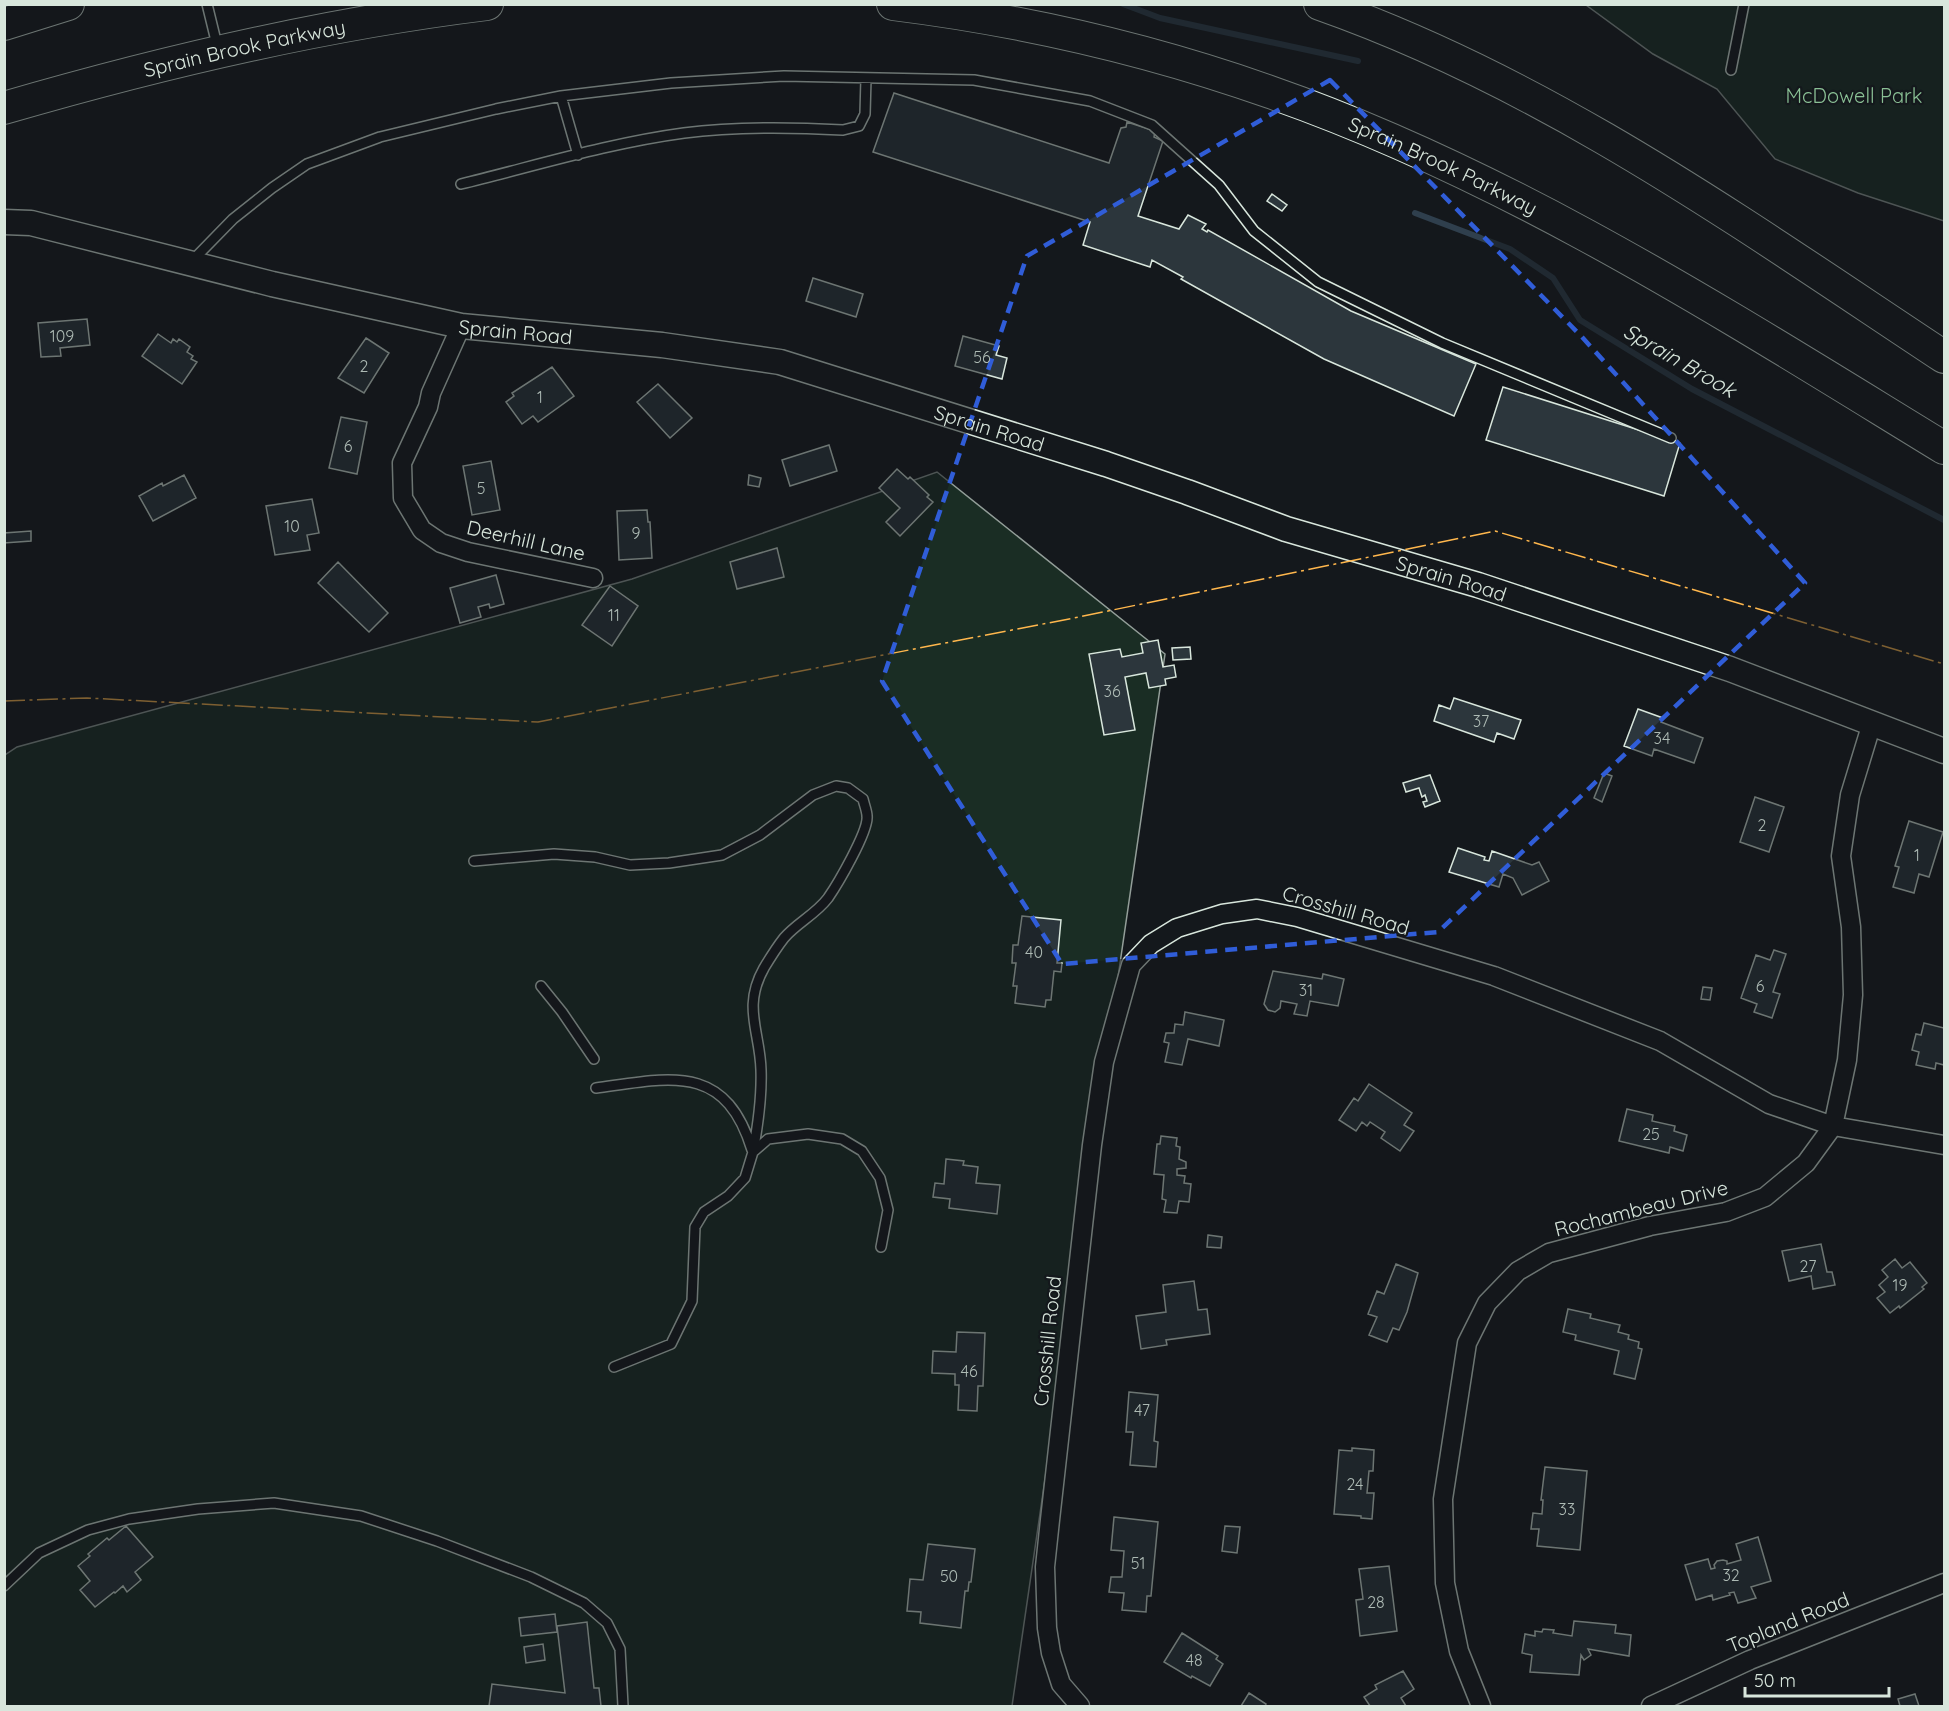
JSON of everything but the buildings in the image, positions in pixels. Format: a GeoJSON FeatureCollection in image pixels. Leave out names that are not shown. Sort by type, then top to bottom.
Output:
{"type":"FeatureCollection","features":[{"type":"Feature","properties":{"kind":"highway"},"geometry":{"type":"LineString","coordinates":[[4,24],[68,4]]}},
{"type":"Feature","properties":{"kind":"highway","name":"Sprain Brook Parkway"},"geometry":{"type":"LineString","coordinates":[[4,108],[219,52],[370,21],[487,4]]}},
{"type":"Feature","properties":{"kind":"highway","name":"Sprain Brook Parkway"},"geometry":{"type":"LineString","coordinates":[[893,4],[1002,21],[1070,34],[1139,51],[1206,70],[1272,93],[1402,145],[1529,206],[1653,273],[1944,448]]}},
{"type":"Feature","properties":{"kind":"highway"},"geometry":{"type":"LineString","coordinates":[[1320,4],[1467,65],[1593,130],[1944,357]]}},
{"type":"Feature","properties":{"kind":"street","name":"Sprain Road"},"geometry":{"type":"LineString","coordinates":[[4,222],[31,223],[272,284],[461,326],[662,345],[780,363],[1106,464],[1286,530],[1478,585],[1730,669],[1944,751]]}},
{"type":"Feature","properties":{"kind":"street","name":"Deerhill Lane"},"geometry":{"type":"LineString","coordinates":[[461,326],[402,463],[403,498],[422,530],[441,543],[468,552],[593,578]]}},
{"type":"Feature","properties":{"kind":"street","name":"Rochambeau Drive"},"geometry":{"type":"LineString","coordinates":[[1481,1707],[1459,1651],[1445,1583],[1443,1499],[1467,1343],[1487,1303],[1518,1271],[1549,1253],[1650,1226],[1726,1212],[1765,1197],[1806,1163],[1833,1126],[1847,1060],[1853,995],[1851,927],[1841,856],[1850,795],[1872,723]]}},
{"type":"Feature","properties":{"kind":"street","name":"Crosshill Road"},"geometry":{"type":"LineString","coordinates":[[1080,1707],[1061,1684],[1051,1653],[1047,1628],[1045,1567],[1092,1145],[1104,1062],[1131,965],[1151,944],[1177,928],[1222,914],[1257,909],[1297,916],[1494,976],[1660,1041],[1769,1104],[1833,1126],[1944,1145]]}},
{"type":"Feature","properties":{"kind":"street","name":"Topland Road"},"geometry":{"type":"LineString","coordinates":[[1651,1707],[1750,1660],[1944,1583]]}},
{"type":"Feature","properties":{"kind":"lane"},"geometry":{"type":"LineString","coordinates":[[207,4],[219,52]]}},
{"type":"Feature","properties":{"kind":"lane"},"geometry":{"type":"LineString","coordinates":[[1731,70],[1744,4]]}},
{"type":"Feature","properties":{"kind":"lane"},"geometry":{"type":"LineString","coordinates":[[190,264],[233,219],[307,164],[380,137],[561,96],[671,83],[784,76],[974,80],[1090,101],[1152,125],[1219,185],[1254,231],[1318,282],[1442,344],[1671,438]]}},
{"type":"Feature","properties":{"kind":"lane"},"geometry":{"type":"LineString","coordinates":[[461,184],[620,145],[703,131],[744,127],[843,130],[859,126],[865,114],[866,78]]}},
{"type":"Feature","properties":{"kind":"lane"},"geometry":{"type":"LineString","coordinates":[[561,96],[578,155]]}},
{"type":"Feature","properties":{"kind":"lane"},"geometry":{"type":"LineString","coordinates":[[474,861],[554,854],[596,857],[630,865],[669,863],[722,855],[760,835],[813,795],[836,786],[848,789],[863,799],[868,818],[844,871],[828,898],[785,937],[763,970],[752,998],[761,1068],[761,1106],[753,1152],[745,1178],[728,1196],[704,1212],[695,1227],[692,1301],[671,1344],[614,1366]]}},
{"type":"Feature","properties":{"kind":"lane"},"geometry":{"type":"LineString","coordinates":[[541,986],[594,1059]]}},
{"type":"Feature","properties":{"kind":"lane"},"geometry":{"type":"LineString","coordinates":[[596,1088],[664,1079],[701,1084],[727,1100],[745,1126],[753,1152]]}},
{"type":"Feature","properties":{"kind":"lane"},"geometry":{"type":"LineString","coordinates":[[753,1152],[768,1139],[808,1134],[842,1138],[862,1151],[880,1178],[888,1210],[881,1247]]}},
{"type":"Feature","properties":{"kind":"lane"},"geometry":{"type":"LineString","coordinates":[[4,1586],[39,1553],[88,1530],[129,1519],[198,1509],[274,1503],[361,1516],[437,1541],[531,1577],[584,1603],[607,1623],[620,1649],[623,1707]]}},
{"type":"Feature","properties":{"kind":"highlighted area"},"geometry":{"type":"Polygon","coordinates":[[[1330,80],[1582,337],[1805,583],[1438,932],[1062,964],[882,681],[1027,256],[1330,80]]]}},
{"type":"Feature","properties":{"kind":"green space","name":"McDowell Park"},"geometry":{"type":"Polygon","coordinates":[[[1586,5],[1944,5],[1944,221],[1858,193],[1775,159],[1717,89],[1653,54],[1586,5]]]}},
{"type":"Feature","properties":{"kind":"green space"},"geometry":{"type":"Polygon","coordinates":[[[937,472],[1165,654],[1012,1706],[5,1706],[5,755],[17,747],[632,579],[937,472]]]}},
{"type":"Feature","properties":{"kind":"waterway","name":"Sprain Brook"},"geometry":{"type":"LineString","coordinates":[[1123,4],[1160,18],[1358,61]]}},
{"type":"Feature","properties":{"kind":"waterway","name":"Sprain Brook"},"geometry":{"type":"LineString","coordinates":[[1415,213],[1510,249],[1553,278],[1580,320],[1692,389],[1944,520]]}},
{"type":"Feature","properties":{"kind":"power"},"geometry":{"type":"LineString","coordinates":[[4,701],[87,698],[538,722],[1074,618],[1495,531],[1944,664]]}}]}
